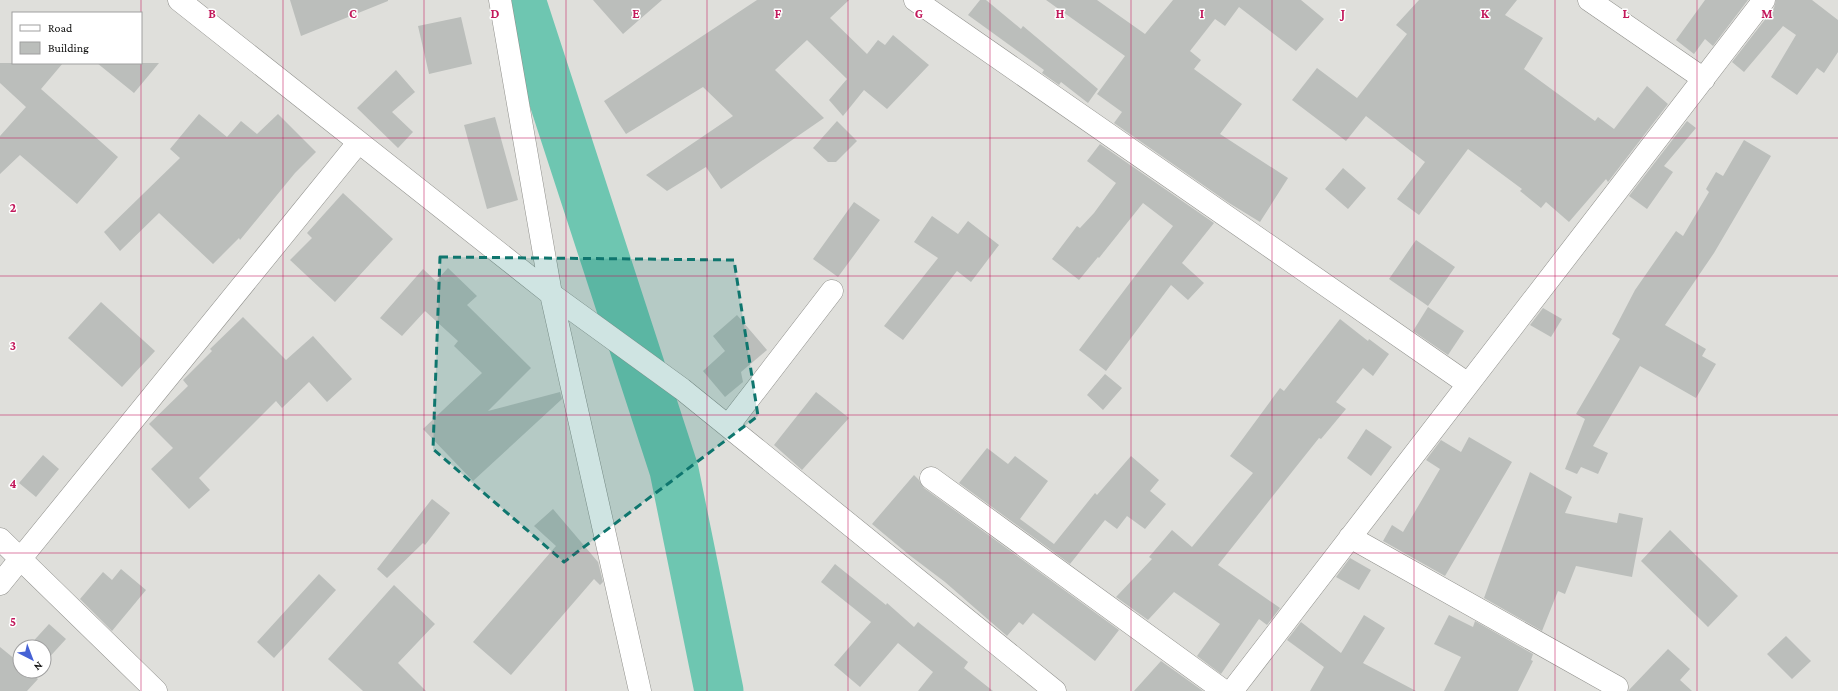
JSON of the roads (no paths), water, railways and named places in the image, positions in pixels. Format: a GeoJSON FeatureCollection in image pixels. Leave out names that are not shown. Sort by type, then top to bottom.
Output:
{"type":"FeatureCollection","features":[{"type":"Feature","properties":{"kind":"street"},"geometry":{"type":"LineString","coordinates":[[179,0],[551,294],[682,389],[1055,691]]}},
{"type":"Feature","properties":{"kind":"street"},"geometry":{"type":"LineString","coordinates":[[500,0],[551,294],[640,691]]}},
{"type":"Feature","properties":{"kind":"street"},"geometry":{"type":"LineString","coordinates":[[915,0],[1468,384]]}},
{"type":"Feature","properties":{"kind":"street"},"geometry":{"type":"LineString","coordinates":[[1589,0],[1704,79]]}},
{"type":"Feature","properties":{"kind":"street"},"geometry":{"type":"LineString","coordinates":[[1232,691],[1764,0]]}},
{"type":"Feature","properties":{"kind":"street"},"geometry":{"type":"LineString","coordinates":[[0,584],[358,142]]}},
{"type":"Feature","properties":{"kind":"street"},"geometry":{"type":"LineString","coordinates":[[728,426],[832,291]]}},
{"type":"Feature","properties":{"kind":"street"},"geometry":{"type":"LineString","coordinates":[[931,478],[1224,691]]}},
{"type":"Feature","properties":{"kind":"street"},"geometry":{"type":"LineString","coordinates":[[1350,537],[1618,687]]}},
{"type":"Feature","properties":{"kind":"street"},"geometry":{"type":"LineString","coordinates":[[0,539],[156,691]]}},
{"type":"Feature","properties":{"kind":"waterway"},"geometry":{"type":"LineString","coordinates":[[521,0],[674,470],[719,691]]}}]}
